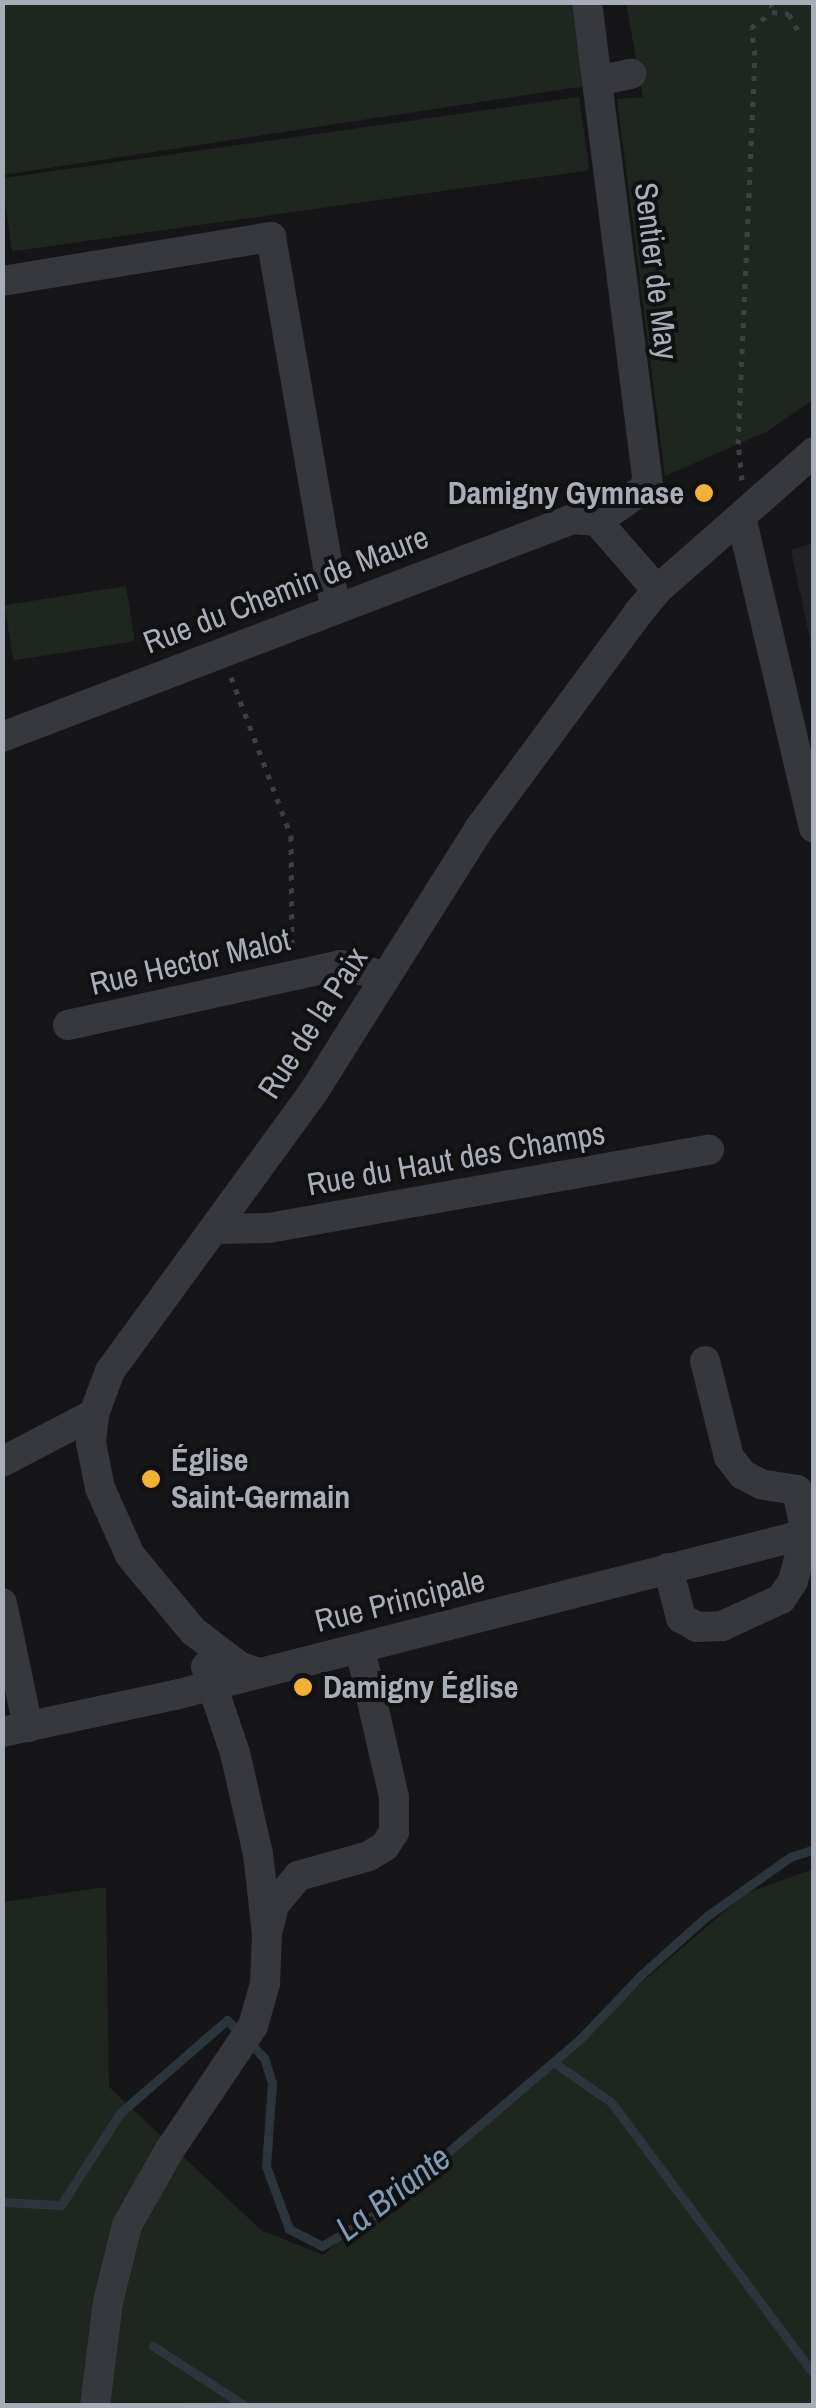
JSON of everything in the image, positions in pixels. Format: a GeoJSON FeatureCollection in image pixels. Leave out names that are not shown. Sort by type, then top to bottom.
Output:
{"type":"FeatureCollection","features":[{"type":"Feature","properties":{"kind":"street","name":"Sentier de May"},"geometry":{"type":"LineString","coordinates":[[588,2],[648,486],[597,521]]}},
{"type":"Feature","properties":{"kind":"street"},"geometry":{"type":"LineString","coordinates":[[597,81],[631,74]]}},
{"type":"Feature","properties":{"kind":"street"},"geometry":{"type":"LineString","coordinates":[[2,281],[271,237],[335,609]]}},
{"type":"Feature","properties":{"kind":"street"},"geometry":{"type":"LineString","coordinates":[[597,521],[657,590],[814,452]]}},
{"type":"Feature","properties":{"kind":"street"},"geometry":{"type":"LineString","coordinates":[[743,515],[814,828]]}},
{"type":"Feature","properties":{"kind":"street","name":"Rue du Chemin de Maure"},"geometry":{"type":"LineString","coordinates":[[2,737],[220,650],[572,518],[597,521]]}},
{"type":"Feature","properties":{"kind":"street","name":"Rue de la Paix"},"geometry":{"type":"LineString","coordinates":[[94,1414],[110,1371],[314,1091],[479,829],[657,590]]}},
{"type":"Feature","properties":{"kind":"street","name":"Rue Hector Malot"},"geometry":{"type":"LineString","coordinates":[[68,1026],[340,965],[385,976]]}},
{"type":"Feature","properties":{"kind":"street","name":"Rue du Haut des Champs"},"geometry":{"type":"LineString","coordinates":[[215,1229],[269,1228],[708,1150]]}},
{"type":"Feature","properties":{"kind":"street"},"geometry":{"type":"LineString","coordinates":[[668,1568],[681,1618],[697,1627],[722,1626],[781,1599],[793,1581],[810,1533],[805,1484],[761,1484],[744,1475],[729,1457],[705,1361]]}},
{"type":"Feature","properties":{"kind":"street"},"geometry":{"type":"LineString","coordinates":[[2,1462],[94,1414]]}},
{"type":"Feature","properties":{"kind":"street"},"geometry":{"type":"LineString","coordinates":[[94,1414],[91,1443],[100,1488],[130,1554],[193,1631],[240,1667],[260,1672]]}},
{"type":"Feature","properties":{"kind":"street","name":"Rue Principale"},"geometry":{"type":"LineString","coordinates":[[15,1729],[214,1684],[810,1533]]}},
{"type":"Feature","properties":{"kind":"street"},"geometry":{"type":"LineString","coordinates":[[2,1603],[15,1729]]}},
{"type":"Feature","properties":{"kind":"street"},"geometry":{"type":"LineString","coordinates":[[193,1631],[214,1684],[258,1854],[267,1934]]}},
{"type":"Feature","properties":{"kind":"street"},"geometry":{"type":"LineString","coordinates":[[258,1854],[276,1869],[298,1876],[369,1856],[385,1846],[394,1832],[394,1796],[360,1648]]}},
{"type":"Feature","properties":{"kind":"street"},"geometry":{"type":"LineString","coordinates":[[95,2406],[108,2302],[128,2225],[169,2152],[260,2014],[267,1934],[274,1905],[298,1876]]}},
{"type":"Feature","properties":{"kind":"path"},"geometry":{"type":"LineString","coordinates":[[771,2],[772,12]]}},
{"type":"Feature","properties":{"kind":"path"},"geometry":{"type":"LineString","coordinates":[[743,515],[738,444],[755,55],[751,28],[772,12],[789,14],[801,37]]}},
{"type":"Feature","properties":{"kind":"path"},"geometry":{"type":"LineString","coordinates":[[220,650],[291,836],[292,973]]}},
{"type":"Feature","properties":{"kind":"shaded area"},"geometry":{"type":"Polygon","coordinates":[[[3,3],[571,3],[585,86],[3,175],[3,3]]]}},
{"type":"Feature","properties":{"kind":"shaded area"},"geometry":{"type":"Polygon","coordinates":[[[626,3],[813,3],[813,400],[766,432],[665,476],[617,99],[643,97],[626,3]]]}},
{"type":"Feature","properties":{"kind":"shaded area"},"geometry":{"type":"Polygon","coordinates":[[[579,97],[589,170],[12,251],[2,178],[579,97]]]}},
{"type":"Feature","properties":{"kind":"shaded area"},"geometry":{"type":"Polygon","coordinates":[[[814,543],[813,654],[791,550],[814,543]]]}},
{"type":"Feature","properties":{"kind":"shaded area"},"geometry":{"type":"Polygon","coordinates":[[[126,586],[135,641],[13,661],[5,605],[126,586]]]}},
{"type":"Feature","properties":{"kind":"shaded area"},"geometry":{"type":"Polygon","coordinates":[[[813,1869],[813,2405],[3,2402],[2,1902],[106,1887],[109,2087],[261,2230],[323,2255],[745,1894],[813,1869]]]}},
{"type":"Feature","properties":{"kind":"waterway","name":"La Briante"},"geometry":{"type":"LineString","coordinates":[[250,2043],[264,2058],[272,2083],[266,2166],[289,2229],[322,2246],[377,2213],[581,2038],[641,1975],[707,1916],[790,1857],[814,1849]]}},
{"type":"Feature","properties":{"kind":"waterway","name":"La Briante"},"geometry":{"type":"LineString","coordinates":[[2,2202],[61,2205],[120,2113],[227,2020],[239,2032]]}},
{"type":"Feature","properties":{"kind":"waterway"},"geometry":{"type":"LineString","coordinates":[[553,2062],[611,2102],[814,2374]]}},
{"type":"Feature","properties":{"kind":"waterway"},"geometry":{"type":"LineString","coordinates":[[153,2346],[245,2406]]}},
{"type":"Feature","properties":{"kind":"place","name":"Damigny Gymnase"},"geometry":{"type":"Point","coordinates":[704,493]}},
{"type":"Feature","properties":{"kind":"place","name":"Église Saint-Germain"},"geometry":{"type":"Point","coordinates":[151,1479]}},
{"type":"Feature","properties":{"kind":"place","name":"Damigny Église"},"geometry":{"type":"Point","coordinates":[303,1687]}}]}
